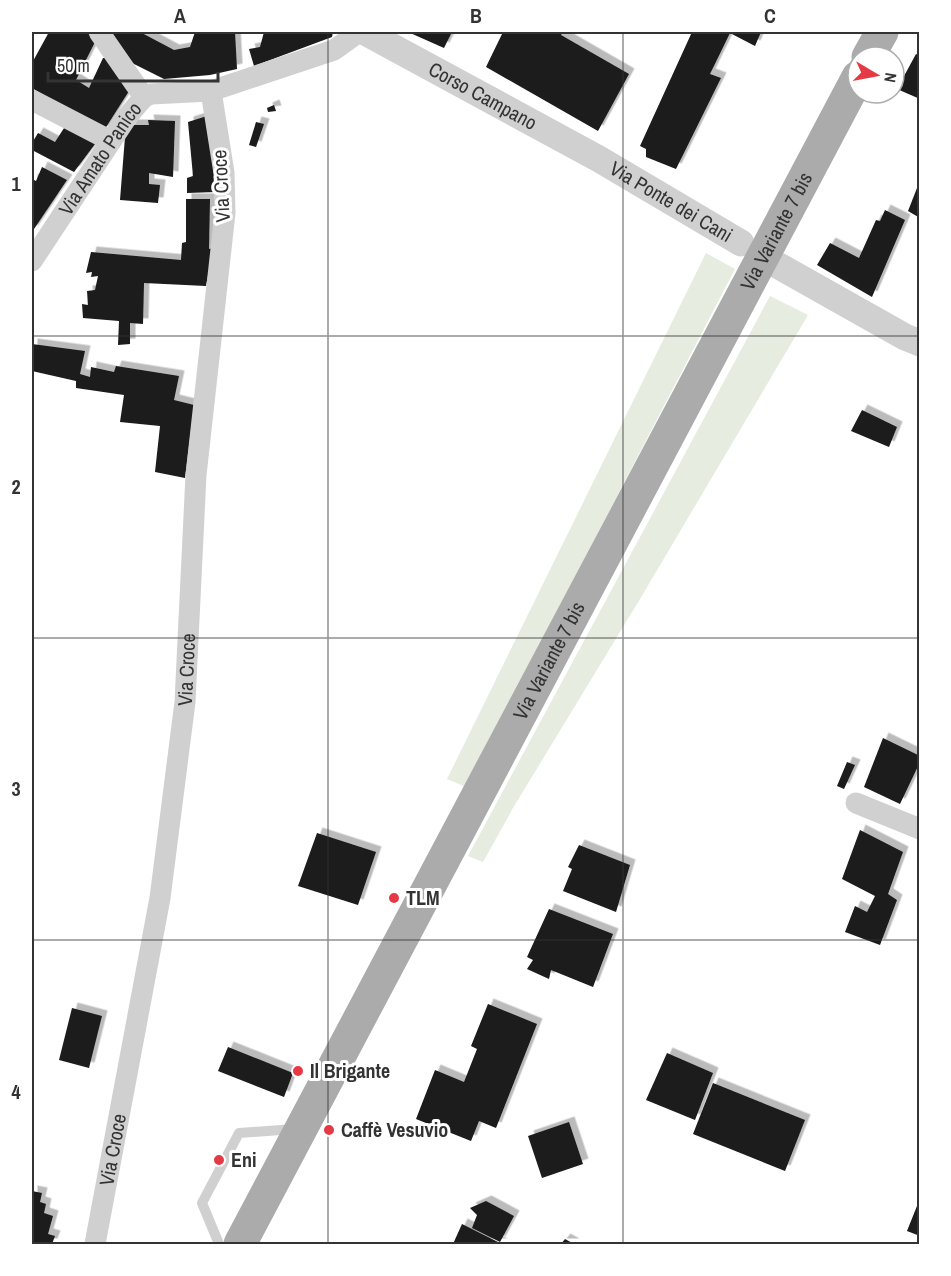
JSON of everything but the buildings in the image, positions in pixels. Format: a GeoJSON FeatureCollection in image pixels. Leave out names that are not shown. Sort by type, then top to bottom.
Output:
{"type":"FeatureCollection","features":[{"type":"Feature","properties":{"kind":"main road","name":"Via Variante 7 bis"},"geometry":{"type":"LineString","coordinates":[[240,1245],[846,99]]}},
{"type":"Feature","properties":{"kind":"street"},"geometry":{"type":"LineString","coordinates":[[99,32],[144,97]]}},
{"type":"Feature","properties":{"kind":"street","name":"Via Amato Panico"},"geometry":{"type":"LineString","coordinates":[[32,261],[127,117],[144,97],[151,94],[211,90],[334,50],[359,32]]}},
{"type":"Feature","properties":{"kind":"street","name":"Corso Campano"},"geometry":{"type":"LineString","coordinates":[[365,32],[599,159]]}},
{"type":"Feature","properties":{"kind":"street","name":"Via Croce"},"geometry":{"type":"LineString","coordinates":[[95,1245],[160,898],[185,702],[196,475],[225,213],[224,173],[211,90]]}},
{"type":"Feature","properties":{"kind":"street"},"geometry":{"type":"LineString","coordinates":[[32,100],[111,141]]}},
{"type":"Feature","properties":{"kind":"street","name":"Via Ponte dei Cani"},"geometry":{"type":"LineString","coordinates":[[599,159],[741,243]]}},
{"type":"Feature","properties":{"kind":"street"},"geometry":{"type":"LineString","coordinates":[[779,266],[905,337],[920,343]]}},
{"type":"Feature","properties":{"kind":"street"},"geometry":{"type":"LineString","coordinates":[[856,803],[920,830]]}},
{"type":"Feature","properties":{"kind":"lane"},"geometry":{"type":"LineString","coordinates":[[219,1245],[202,1203],[239,1133],[301,1129]]}},
{"type":"Feature","properties":{"kind":"shaded area"},"geometry":{"type":"Polygon","coordinates":[[[706,253],[735,269],[466,787],[447,779],[706,253]]]}},
{"type":"Feature","properties":{"kind":"shaded area"},"geometry":{"type":"Polygon","coordinates":[[[770,296],[808,315],[483,862],[468,856],[770,296]]]}},
{"type":"Feature","properties":{"kind":"place","name":"TLM"},"geometry":{"type":"Point","coordinates":[394,898]}},
{"type":"Feature","properties":{"kind":"place","name":"Il Brigante"},"geometry":{"type":"Point","coordinates":[298,1071]}},
{"type":"Feature","properties":{"kind":"place","name":"Caffè Vesuvio"},"geometry":{"type":"Point","coordinates":[329,1130]}},
{"type":"Feature","properties":{"kind":"place","name":"Eni"},"geometry":{"type":"Point","coordinates":[219,1160]}}]}
